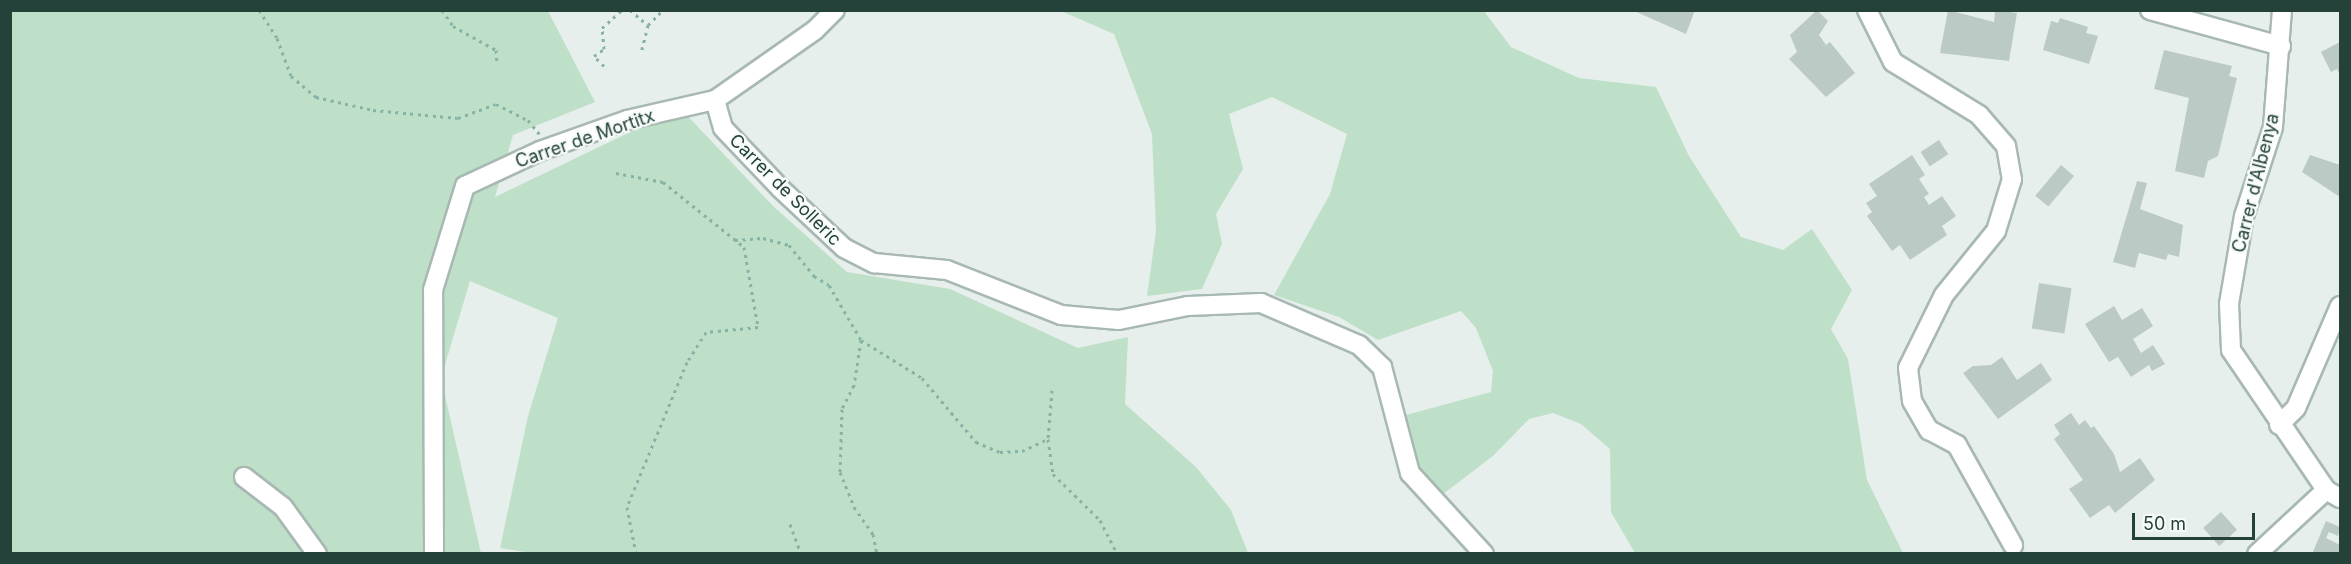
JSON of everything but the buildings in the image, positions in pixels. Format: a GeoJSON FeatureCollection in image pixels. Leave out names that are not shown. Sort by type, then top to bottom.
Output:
{"type":"FeatureCollection","features":[{"type":"Feature","properties":{"kind":"street","name":"Carrer de Mortitx"},"geometry":{"type":"LineString","coordinates":[[434,554],[433,290],[465,186],[550,147],[627,120],[716,100],[815,30],[835,10]]}},
{"type":"Feature","properties":{"kind":"street"},"geometry":{"type":"LineString","coordinates":[[1867,10],[1893,62],[1979,115],[2006,146],[2012,179],[1996,231],[1944,295],[1908,368],[1912,400],[1929,430],[1957,445],[2013,544]]}},
{"type":"Feature","properties":{"kind":"street"},"geometry":{"type":"LineString","coordinates":[[2150,10],[2281,46]]}},
{"type":"Feature","properties":{"kind":"street","name":"Carrer d'Albenya"},"geometry":{"type":"LineString","coordinates":[[2282,10],[2281,46],[2272,127],[2244,216],[2229,304],[2231,350],[2279,425],[2333,494]]}},
{"type":"Feature","properties":{"kind":"street","name":"Carrer de Solleric"},"geometry":{"type":"LineString","coordinates":[[716,100],[723,128],[781,189],[844,248],[874,263],[946,270],[1060,315],[1119,320],[1188,306],[1261,303],[1359,345],[1382,367],[1410,473],[1484,554]]}},
{"type":"Feature","properties":{"kind":"street"},"geometry":{"type":"LineString","coordinates":[[2279,425],[2296,408],[2340,306]]}},
{"type":"Feature","properties":{"kind":"street"},"geometry":{"type":"LineString","coordinates":[[244,477],[283,507],[316,554]]}},
{"type":"Feature","properties":{"kind":"street"},"geometry":{"type":"LineString","coordinates":[[2257,554],[2333,494]]}},
{"type":"Feature","properties":{"kind":"path"},"geometry":{"type":"LineString","coordinates":[[259,10],[277,38],[291,76],[316,97],[373,110],[458,118],[496,104],[528,120],[550,147]]}},
{"type":"Feature","properties":{"kind":"path"},"geometry":{"type":"LineString","coordinates":[[442,10],[453,26],[496,50],[497,64]]}},
{"type":"Feature","properties":{"kind":"path"},"geometry":{"type":"LineString","coordinates":[[604,66],[594,56],[604,49],[602,28],[622,10]]}},
{"type":"Feature","properties":{"kind":"path"},"geometry":{"type":"LineString","coordinates":[[630,10],[648,25]]}},
{"type":"Feature","properties":{"kind":"path"},"geometry":{"type":"LineString","coordinates":[[641,53],[648,25],[663,10]]}},
{"type":"Feature","properties":{"kind":"path"},"geometry":{"type":"LineString","coordinates":[[616,173],[663,183],[744,247],[753,277],[758,327],[706,332],[687,362],[627,507],[636,554]]}},
{"type":"Feature","properties":{"kind":"path"},"geometry":{"type":"LineString","coordinates":[[735,240],[763,238],[789,245],[814,276],[829,285],[861,340],[922,378],[976,442],[1000,452],[1022,451],[1048,439]]}},
{"type":"Feature","properties":{"kind":"path"},"geometry":{"type":"LineString","coordinates":[[861,340],[854,385],[842,409],[840,472],[854,507],[873,534],[877,554]]}},
{"type":"Feature","properties":{"kind":"path"},"geometry":{"type":"LineString","coordinates":[[1052,390],[1048,439],[1053,474],[1100,520],[1118,554]]}},
{"type":"Feature","properties":{"kind":"path"},"geometry":{"type":"LineString","coordinates":[[790,524],[801,554]]}},
{"type":"Feature","properties":{"kind":"green space"},"geometry":{"type":"Polygon","coordinates":[[[10,11],[548,11],[595,102],[513,135],[495,197],[680,108],[773,206],[847,272],[950,289],[1078,348],[1128,337],[1125,404],[1196,467],[1231,510],[1248,553],[538,554],[500,548],[528,416],[558,318],[470,281],[441,378],[481,553],[11,553],[10,11]]]}},
{"type":"Feature","properties":{"kind":"green space"},"geometry":{"type":"Polygon","coordinates":[[[1061,11],[1484,11],[1511,47],[1579,78],[1656,87],[1689,156],[1741,237],[1783,250],[1812,229],[1852,290],[1831,329],[1848,359],[1867,480],[1903,553],[1635,553],[1611,512],[1610,449],[1581,424],[1553,413],[1529,419],[1493,456],[1443,494],[1415,463],[1406,415],[1491,392],[1493,371],[1476,328],[1461,311],[1378,340],[1339,317],[1274,295],[1330,194],[1347,134],[1272,97],[1229,114],[1243,169],[1216,214],[1222,244],[1202,289],[1147,296],[1156,231],[1152,134],[1114,34],[1061,11]]]}}]}
